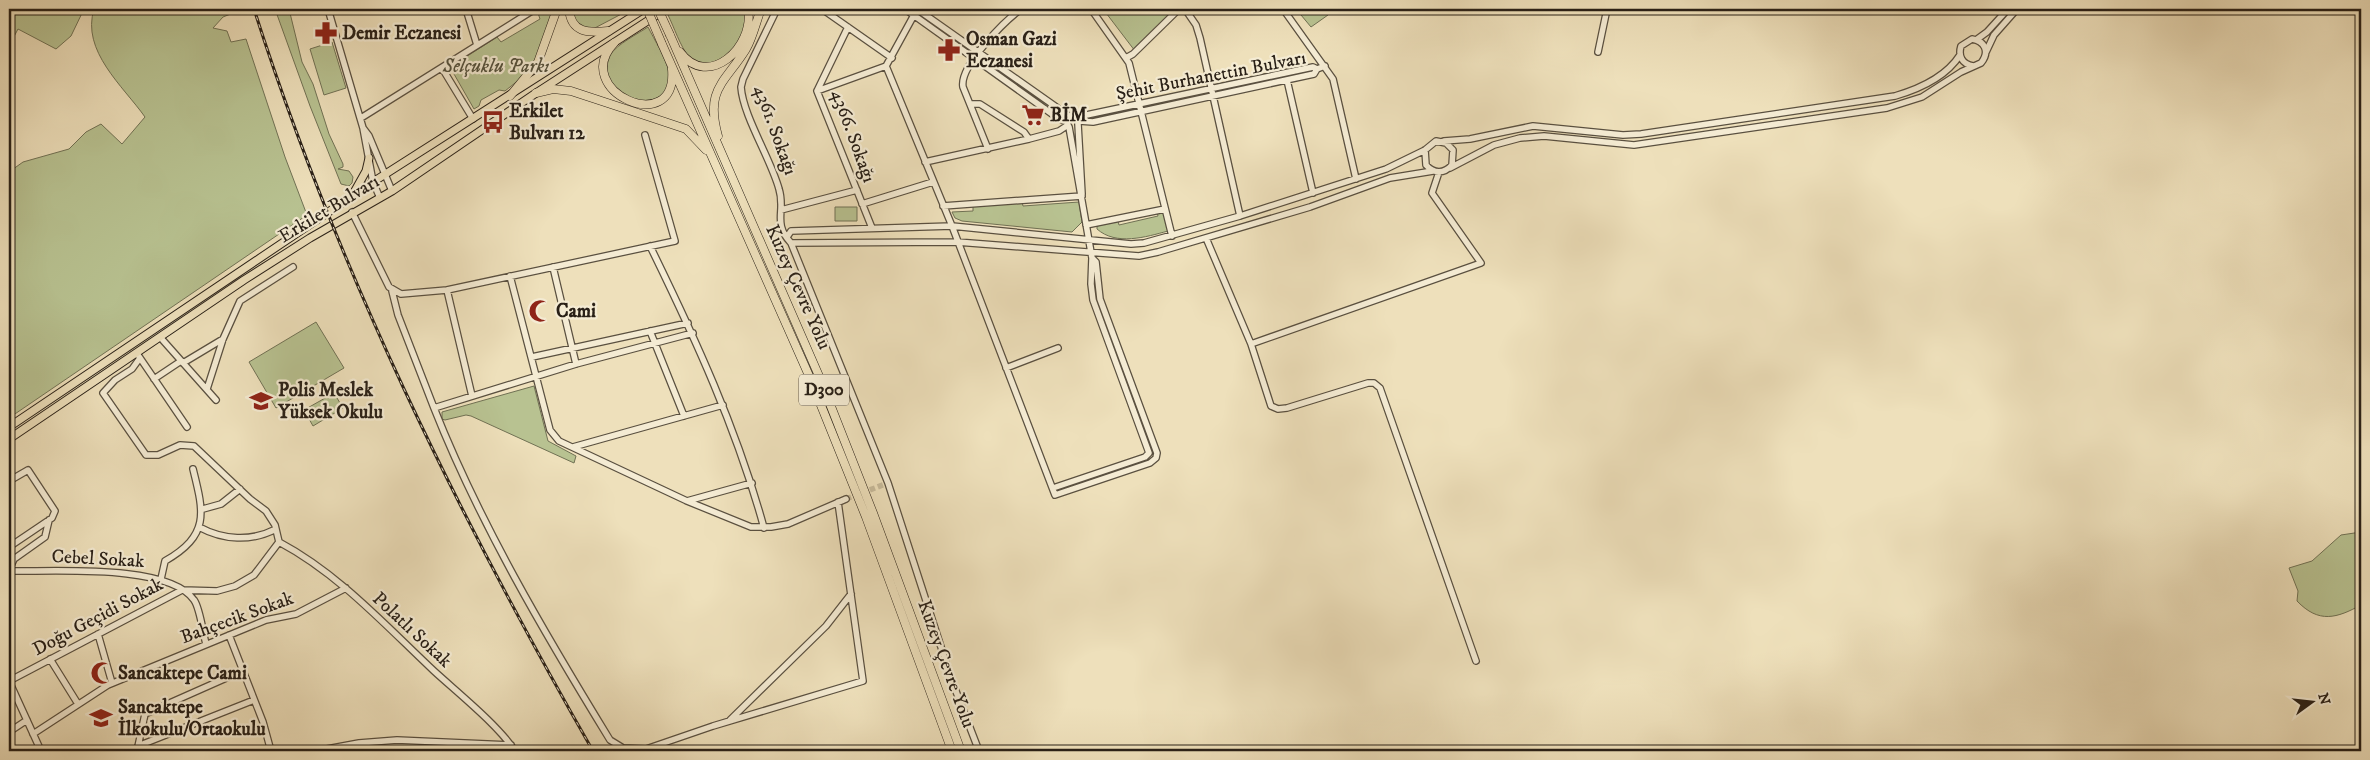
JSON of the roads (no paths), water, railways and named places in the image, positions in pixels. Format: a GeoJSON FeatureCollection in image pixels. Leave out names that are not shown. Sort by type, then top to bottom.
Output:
{"type":"FeatureCollection","features":[{"type":"Feature","properties":{"kind":"highway"},"geometry":{"type":"LineString","coordinates":[[510,96],[538,62],[557,9]]}},
{"type":"Feature","properties":{"kind":"highway"},"geometry":{"type":"LineString","coordinates":[[569,9],[572,21],[580,30],[588,33],[608,32]]}},
{"type":"Feature","properties":{"kind":"highway","name":"Kuzey Çevre Yolu"},"geometry":{"type":"LineString","coordinates":[[645,9],[810,378],[866,517],[952,751]]}},
{"type":"Feature","properties":{"kind":"highway","name":"D300"},"geometry":{"type":"LineString","coordinates":[[658,9],[670,35]]}},
{"type":"Feature","properties":{"kind":"highway"},"geometry":{"type":"LineString","coordinates":[[670,35],[683,56],[692,63],[705,66],[720,63],[733,54],[742,44],[748,24],[748,9]]}},
{"type":"Feature","properties":{"kind":"highway"},"geometry":{"type":"LineString","coordinates":[[728,166],[714,120],[715,98],[720,83],[748,44],[760,9]]}},
{"type":"Feature","properties":{"kind":"highway","name":"Kuzey Çevre Yolu"},"geometry":{"type":"LineString","coordinates":[[670,35],[728,166],[848,449],[961,751]]}},
{"type":"Feature","properties":{"kind":"highway"},"geometry":{"type":"LineString","coordinates":[[614,43],[606,56],[605,75],[617,93],[633,103],[651,104],[665,96],[672,80],[670,62]]}},
{"type":"Feature","properties":{"kind":"highway"},"geometry":{"type":"LineString","coordinates":[[536,92],[553,89],[571,91],[686,129],[712,156]]}},
{"type":"Feature","properties":{"kind":"main road","name":"Erkilet Bulvarı"},"geometry":{"type":"LineString","coordinates":[[9,427],[373,182],[645,9]]}},
{"type":"Feature","properties":{"kind":"main road","name":"Erkilet Bulvarı"},"geometry":{"type":"LineString","coordinates":[[9,439],[138,355],[280,257],[352,212],[392,191],[536,92],[666,9]]}},
{"type":"Feature","properties":{"kind":"main road"},"geometry":{"type":"LineString","coordinates":[[352,197],[366,171],[369,158]]}},
{"type":"Feature","properties":{"kind":"street"},"geometry":{"type":"LineString","coordinates":[[328,9],[361,118],[373,182],[380,198]]}},
{"type":"Feature","properties":{"kind":"street"},"geometry":{"type":"LineString","coordinates":[[466,9],[477,45]]}},
{"type":"Feature","properties":{"kind":"street"},"geometry":{"type":"LineString","coordinates":[[520,9],[523,16]]}},
{"type":"Feature","properties":{"kind":"street"},"geometry":{"type":"LineString","coordinates":[[361,118],[536,9]]}},
{"type":"Feature","properties":{"kind":"street","name":"4361. Sokağı"},"geometry":{"type":"LineString","coordinates":[[777,9],[743,78],[741,87],[779,186],[781,210],[779,225],[789,240],[888,483],[952,681],[979,751]]}},
{"type":"Feature","properties":{"kind":"street"},"geometry":{"type":"LineString","coordinates":[[822,9],[892,58]]}},
{"type":"Feature","properties":{"kind":"street"},"geometry":{"type":"LineString","coordinates":[[905,9],[915,11],[978,53],[1068,122],[1073,128],[1078,121]]}},
{"type":"Feature","properties":{"kind":"street"},"geometry":{"type":"LineString","coordinates":[[988,149],[962,83],[978,53],[1006,20],[1021,9]]}},
{"type":"Feature","properties":{"kind":"street"},"geometry":{"type":"LineString","coordinates":[[1126,58],[1134,54],[1179,9]]}},
{"type":"Feature","properties":{"kind":"street"},"geometry":{"type":"LineString","coordinates":[[1185,9],[1198,31],[1240,216]]}},
{"type":"Feature","properties":{"kind":"street"},"geometry":{"type":"LineString","coordinates":[[1283,9],[1333,78],[1356,179]]}},
{"type":"Feature","properties":{"kind":"street"},"geometry":{"type":"LineString","coordinates":[[1598,52],[1607,9]]}},
{"type":"Feature","properties":{"kind":"street"},"geometry":{"type":"LineString","coordinates":[[2008,9],[1987,32],[1976,40],[1964,42],[1960,55],[1952,67],[1914,90],[1895,96],[1641,134],[1623,135],[1533,126],[1470,139],[1441,141],[1431,143],[1424,150],[1386,169],[1356,179],[1172,236],[1131,244],[952,226],[791,231],[789,240],[957,242],[1091,255],[1145,255],[1310,207],[1390,178],[1448,169],[1494,145],[1520,138],[1544,136],[1634,145],[1887,108],[1922,97],[1981,62],[1994,35],[2017,9]]}},
{"type":"Feature","properties":{"kind":"street"},"geometry":{"type":"LineString","coordinates":[[1094,10],[1126,58],[1140,104],[1172,236]]}},
{"type":"Feature","properties":{"kind":"street"},"geometry":{"type":"LineString","coordinates":[[817,91],[886,66],[892,58],[915,11]]}},
{"type":"Feature","properties":{"kind":"street"},"geometry":{"type":"LineString","coordinates":[[915,11],[974,59],[1058,119],[1068,122],[1078,121]]}},
{"type":"Feature","properties":{"kind":"street","name":"4366. Sokağı"},"geometry":{"type":"LineString","coordinates":[[848,27],[817,91],[872,228]]}},
{"type":"Feature","properties":{"kind":"street"},"geometry":{"type":"LineString","coordinates":[[1976,40],[1983,44],[1986,52]]}},
{"type":"Feature","properties":{"kind":"street"},"geometry":{"type":"LineString","coordinates":[[1960,55],[1964,62],[1973,66]]}},
{"type":"Feature","properties":{"kind":"street"},"geometry":{"type":"LineString","coordinates":[[886,66],[952,226],[1055,495],[1150,463],[1156,458]]}},
{"type":"Feature","properties":{"kind":"street"},"geometry":{"type":"LineString","coordinates":[[1317,69],[1325,66]]}},
{"type":"Feature","properties":{"kind":"street","name":"Şehit Burhanettin Bulvarı"},"geometry":{"type":"LineString","coordinates":[[1313,67],[1317,69],[1314,74],[1212,97],[1093,122],[1078,121],[1140,104],[1313,67]]}},
{"type":"Feature","properties":{"kind":"street"},"geometry":{"type":"LineString","coordinates":[[442,68],[473,119]]}},
{"type":"Feature","properties":{"kind":"street"},"geometry":{"type":"LineString","coordinates":[[1287,80],[1313,192]]}},
{"type":"Feature","properties":{"kind":"street"},"geometry":{"type":"LineString","coordinates":[[970,104],[980,104],[1024,132],[1028,139]]}},
{"type":"Feature","properties":{"kind":"street"},"geometry":{"type":"LineString","coordinates":[[1078,121],[1082,196]]}},
{"type":"Feature","properties":{"kind":"street"},"geometry":{"type":"LineString","coordinates":[[925,162],[1028,139],[1059,130],[1068,122]]}},
{"type":"Feature","properties":{"kind":"street"},"geometry":{"type":"LineString","coordinates":[[1068,122],[1089,240],[1093,300],[1149,448],[1148,455]]}},
{"type":"Feature","properties":{"kind":"street"},"geometry":{"type":"LineString","coordinates":[[363,128],[392,191]]}},
{"type":"Feature","properties":{"kind":"street"},"geometry":{"type":"LineString","coordinates":[[392,291],[401,294],[447,290],[675,241],[645,135]]}},
{"type":"Feature","properties":{"kind":"street"},"geometry":{"type":"LineString","coordinates":[[1441,141],[1450,146],[1454,156],[1448,169]]}},
{"type":"Feature","properties":{"kind":"street"},"geometry":{"type":"LineString","coordinates":[[1424,150],[1426,165],[1436,172]]}},
{"type":"Feature","properties":{"kind":"street"},"geometry":{"type":"LineString","coordinates":[[1251,344],[1481,263],[1432,193],[1436,172]]}},
{"type":"Feature","properties":{"kind":"street"},"geometry":{"type":"LineString","coordinates":[[862,204],[934,182]]}},
{"type":"Feature","properties":{"kind":"street"},"geometry":{"type":"LineString","coordinates":[[781,210],[857,190]]}},
{"type":"Feature","properties":{"kind":"street"},"geometry":{"type":"LineString","coordinates":[[943,206],[1082,196]]}},
{"type":"Feature","properties":{"kind":"street"},"geometry":{"type":"LineString","coordinates":[[1086,225],[1165,208]]}},
{"type":"Feature","properties":{"kind":"street"},"geometry":{"type":"LineString","coordinates":[[352,212],[392,291],[398,315],[458,465],[558,653],[610,740],[623,748],[648,750],[729,720],[863,681],[838,502]]}},
{"type":"Feature","properties":{"kind":"street"},"geometry":{"type":"LineString","coordinates":[[1206,238],[1251,344],[1270,404],[1276,409],[1287,408],[1368,383],[1374,383],[1380,388],[1476,661]]}},
{"type":"Feature","properties":{"kind":"street"},"geometry":{"type":"LineString","coordinates":[[650,246],[688,323],[723,405],[752,483],[764,528]]}},
{"type":"Feature","properties":{"kind":"street"},"geometry":{"type":"LineString","coordinates":[[1091,255],[1096,262],[1100,298],[1156,450],[1156,458]]}},
{"type":"Feature","properties":{"kind":"street"},"geometry":{"type":"LineString","coordinates":[[207,389],[223,339],[240,301],[293,267]]}},
{"type":"Feature","properties":{"kind":"street"},"geometry":{"type":"LineString","coordinates":[[553,267],[576,364]]}},
{"type":"Feature","properties":{"kind":"street"},"geometry":{"type":"LineString","coordinates":[[510,276],[552,433],[559,441],[687,502],[744,526],[764,528],[788,524],[846,499]]}},
{"type":"Feature","properties":{"kind":"street"},"geometry":{"type":"LineString","coordinates":[[447,290],[472,396]]}},
{"type":"Feature","properties":{"kind":"street"},"geometry":{"type":"LineString","coordinates":[[532,357],[688,323]]}},
{"type":"Feature","properties":{"kind":"street"},"geometry":{"type":"LineString","coordinates":[[650,331],[684,416]]}},
{"type":"Feature","properties":{"kind":"street"},"geometry":{"type":"LineString","coordinates":[[434,408],[538,375],[692,332]]}},
{"type":"Feature","properties":{"kind":"street"},"geometry":{"type":"LineString","coordinates":[[160,338],[216,400]]}},
{"type":"Feature","properties":{"kind":"street"},"geometry":{"type":"LineString","coordinates":[[154,379],[223,339]]}},
{"type":"Feature","properties":{"kind":"street"},"geometry":{"type":"LineString","coordinates":[[1006,368],[1058,348]]}},
{"type":"Feature","properties":{"kind":"street"},"geometry":{"type":"LineString","coordinates":[[138,355],[188,427]]}},
{"type":"Feature","properties":{"kind":"street"},"geometry":{"type":"LineString","coordinates":[[138,355],[132,369],[114,380],[103,393],[146,455],[158,455],[180,445],[194,446],[250,499],[266,511],[276,529],[279,542]]}},
{"type":"Feature","properties":{"kind":"street"},"geometry":{"type":"LineString","coordinates":[[573,448],[723,405]]}},
{"type":"Feature","properties":{"kind":"street"},"geometry":{"type":"LineString","coordinates":[[1052,488],[1148,455],[1156,458]]}},
{"type":"Feature","properties":{"kind":"street"},"geometry":{"type":"LineString","coordinates":[[161,579],[165,561],[187,546],[199,527],[203,509],[193,469]]}},
{"type":"Feature","properties":{"kind":"street"},"geometry":{"type":"LineString","coordinates":[[9,481],[28,470],[54,507],[55,514],[9,547]]}},
{"type":"Feature","properties":{"kind":"street"},"geometry":{"type":"LineString","coordinates":[[687,502],[752,483]]}},
{"type":"Feature","properties":{"kind":"street"},"geometry":{"type":"LineString","coordinates":[[203,509],[220,504],[240,489]]}},
{"type":"Feature","properties":{"kind":"street"},"geometry":{"type":"LineString","coordinates":[[9,570],[14,559],[45,536],[49,520]]}},
{"type":"Feature","properties":{"kind":"street"},"geometry":{"type":"LineString","coordinates":[[199,527],[222,536],[240,538],[261,536],[276,529]]}},
{"type":"Feature","properties":{"kind":"street","name":"Polatlı Sokak"},"geometry":{"type":"LineString","coordinates":[[279,542],[314,563],[346,588],[516,751]]}},
{"type":"Feature","properties":{"kind":"street","name":"Doğu Geçidi Sokak"},"geometry":{"type":"LineString","coordinates":[[9,681],[182,590],[218,591],[236,586],[254,575],[279,542]]}},
{"type":"Feature","properties":{"kind":"street","name":"Cebel Sokak"},"geometry":{"type":"LineString","coordinates":[[9,570],[140,575],[161,579],[182,590],[195,600],[206,644]]}},
{"type":"Feature","properties":{"kind":"street","name":"Bahçecik Sokak"},"geometry":{"type":"LineString","coordinates":[[33,734],[112,683],[266,620],[296,614],[346,588]]}},
{"type":"Feature","properties":{"kind":"street"},"geometry":{"type":"LineString","coordinates":[[729,720],[826,626],[851,594]]}},
{"type":"Feature","properties":{"kind":"street"},"geometry":{"type":"LineString","coordinates":[[98,634],[112,683]]}},
{"type":"Feature","properties":{"kind":"street"},"geometry":{"type":"LineString","coordinates":[[229,635],[263,722],[271,751]]}},
{"type":"Feature","properties":{"kind":"street"},"geometry":{"type":"LineString","coordinates":[[50,659],[78,704]]}},
{"type":"Feature","properties":{"kind":"street"},"geometry":{"type":"LineString","coordinates":[[137,749],[145,714],[242,671]]}},
{"type":"Feature","properties":{"kind":"street"},"geometry":{"type":"LineString","coordinates":[[9,681],[41,751]]}},
{"type":"Feature","properties":{"kind":"street"},"geometry":{"type":"LineString","coordinates":[[137,749],[254,700]]}},
{"type":"Feature","properties":{"kind":"street"},"geometry":{"type":"LineString","coordinates":[[9,732],[27,720]]}},
{"type":"Feature","properties":{"kind":"street"},"geometry":{"type":"LineString","coordinates":[[316,751],[359,743],[397,740],[511,745]]}},
{"type":"Feature","properties":{"kind":"tunnel"},"geometry":{"type":"LineString","coordinates":[[846,499],[888,483]]}},
{"type":"Feature","properties":{"kind":"railway"},"geometry":{"type":"LineString","coordinates":[[254,9],[287,106],[323,201],[362,296],[404,389],[448,481],[495,572],[593,751]]}},
{"type":"Feature","properties":{"kind":"place","name":"Demir Eczanesi"},"geometry":{"type":"Point","coordinates":[326,33]}},
{"type":"Feature","properties":{"kind":"place","name":"Osman Gazi Eczanesi"},"geometry":{"type":"Point","coordinates":[949,50]}},
{"type":"Feature","properties":{"kind":"place","name":"BİM"},"geometry":{"type":"Point","coordinates":[1033,115]}},
{"type":"Feature","properties":{"kind":"place","name":"Erkilet Bulvarı 12"},"geometry":{"type":"Point","coordinates":[493,122]}},
{"type":"Feature","properties":{"kind":"place","name":"Cami"},"geometry":{"type":"Point","coordinates":[540,311]}},
{"type":"Feature","properties":{"kind":"place","name":"Polis Meslek Yüksek Okulu"},"geometry":{"type":"Point","coordinates":[261,401]}},
{"type":"Feature","properties":{"kind":"place","name":"Sancaktepe Cami"},"geometry":{"type":"Point","coordinates":[102,673]}},
{"type":"Feature","properties":{"kind":"place","name":"Sancaktepe İlkokulu/Ortaokulu"},"geometry":{"type":"Point","coordinates":[101,718]}},
{"type":"Feature","properties":{"kind":"park label","name":"Selçuklu Parkı"},"geometry":{"type":"Point","coordinates":[496,66]}}]}
